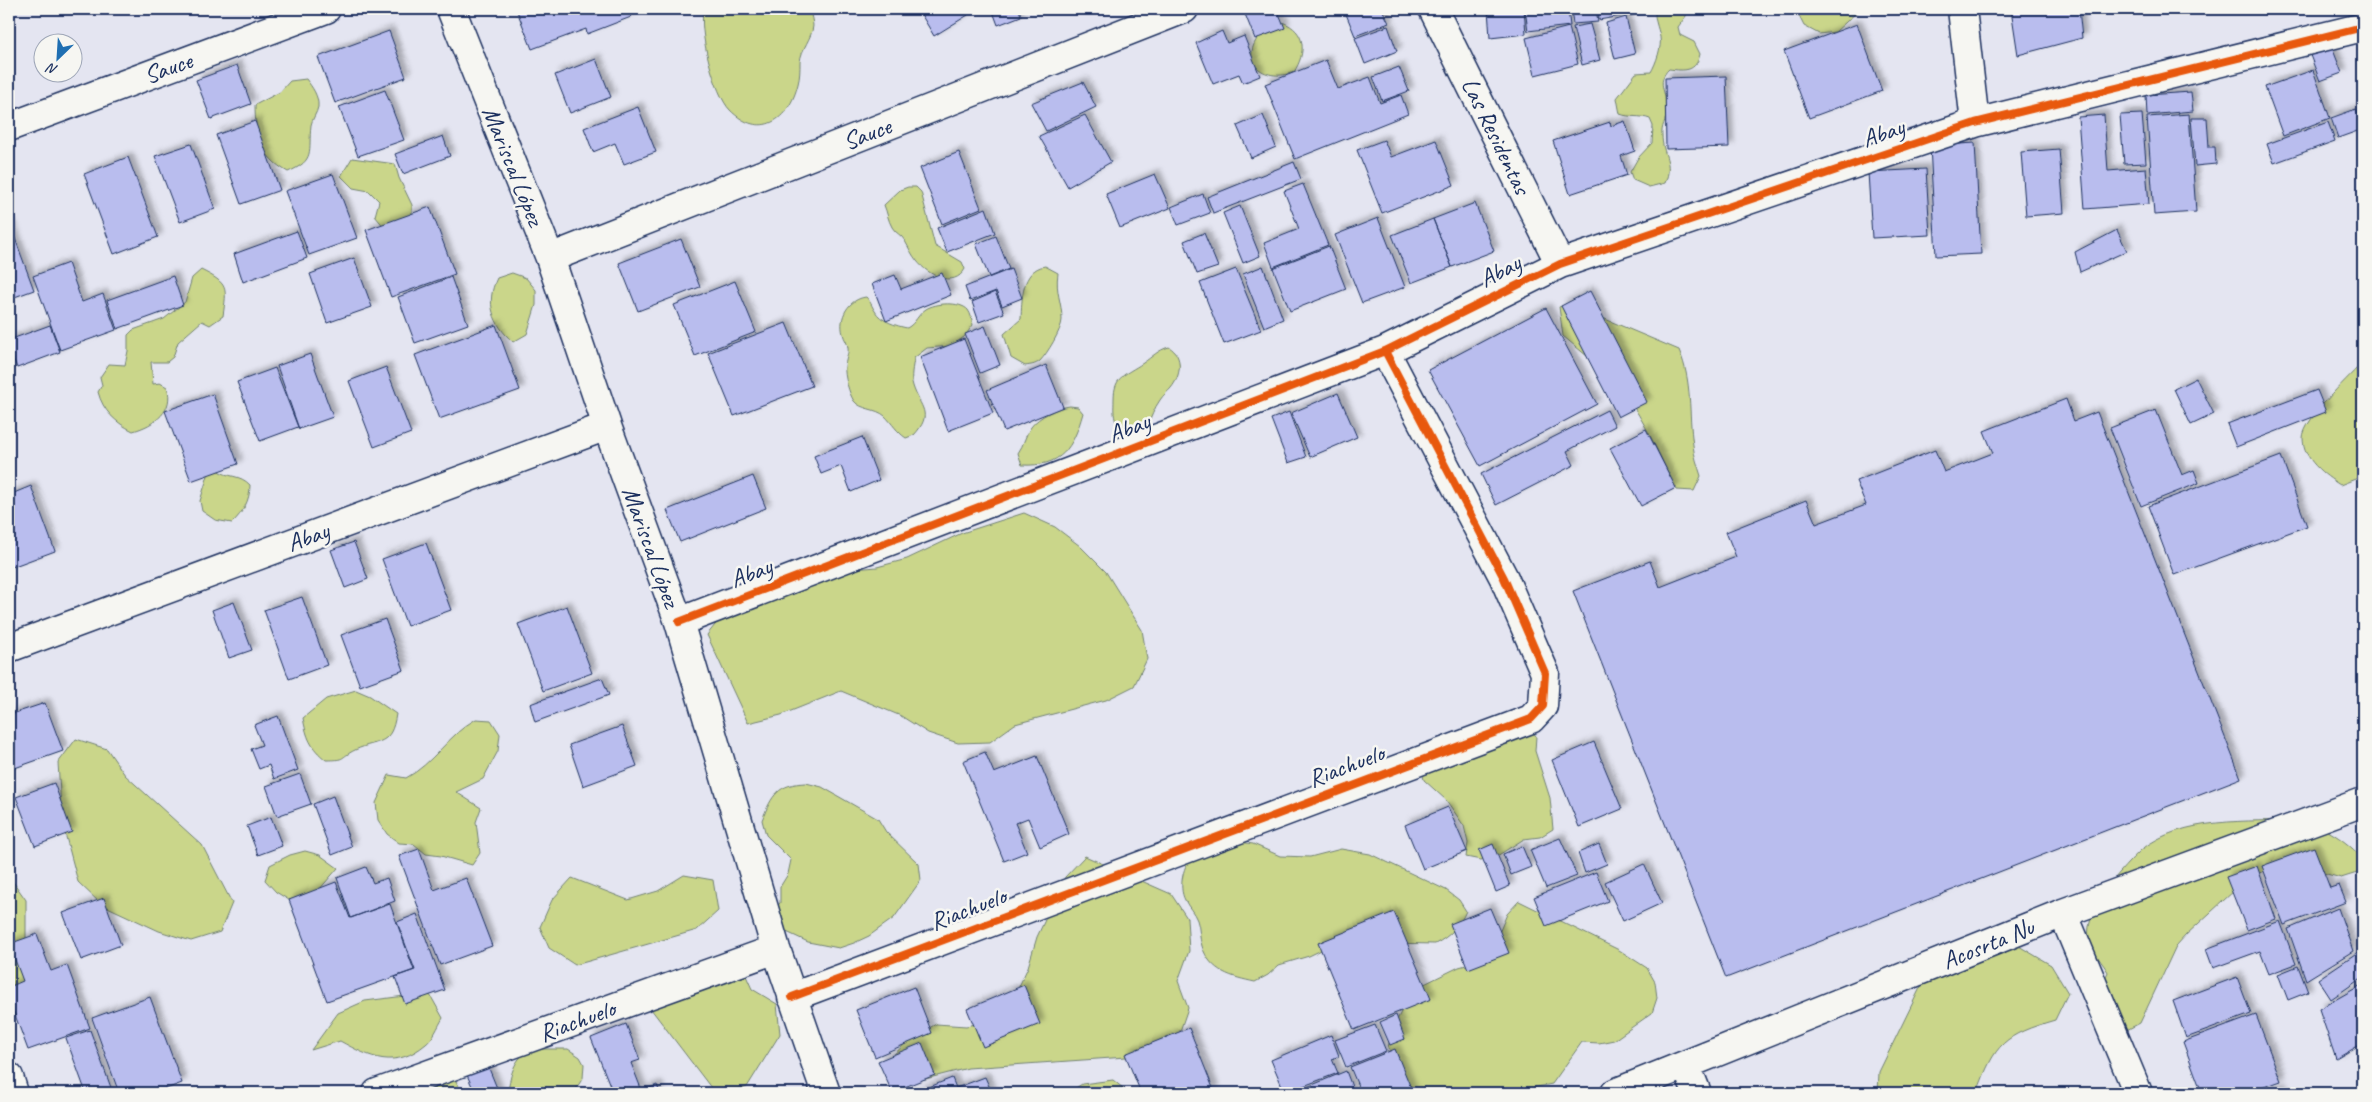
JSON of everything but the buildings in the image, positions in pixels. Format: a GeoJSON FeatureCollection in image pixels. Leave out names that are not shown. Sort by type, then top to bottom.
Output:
{"type":"FeatureCollection","features":[{"type":"Feature","properties":{"kind":"street","name":"Sauce"},"geometry":{"type":"LineString","coordinates":[[9,127],[326,9]]}},
{"type":"Feature","properties":{"kind":"street","name":"Mariscal López"},"geometry":{"type":"LineString","coordinates":[[451,9],[550,258],[607,426],[679,622],[776,948],[826,1093]]}},
{"type":"Feature","properties":{"kind":"street","name":"Sauce"},"geometry":{"type":"LineString","coordinates":[[550,258],[1184,9]]}},
{"type":"Feature","properties":{"kind":"street","name":"Las Residentas"},"geometry":{"type":"LineString","coordinates":[[1433,9],[1560,264]]}},
{"type":"Feature","properties":{"kind":"street"},"geometry":{"type":"LineString","coordinates":[[1962,9],[1975,123]]}},
{"type":"Feature","properties":{"kind":"street","name":"Abay"},"geometry":{"type":"LineString","coordinates":[[679,622],[1385,351],[1560,264],[1975,123],[2363,28]]}},
{"type":"Feature","properties":{"kind":"street","name":"Riachuelo"},"geometry":{"type":"LineString","coordinates":[[792,997],[1531,719],[1543,706],[1545,673],[1504,578],[1385,351]]}},
{"type":"Feature","properties":{"kind":"street","name":"Abay"},"geometry":{"type":"LineString","coordinates":[[9,648],[607,426]]}},
{"type":"Feature","properties":{"kind":"street","name":"Acosrta Nu"},"geometry":{"type":"LineString","coordinates":[[1615,1093],[2064,913],[2363,802]]}},
{"type":"Feature","properties":{"kind":"street"},"geometry":{"type":"LineString","coordinates":[[2064,913],[2138,1093]]}},
{"type":"Feature","properties":{"kind":"street","name":"Riachuelo"},"geometry":{"type":"LineString","coordinates":[[377,1093],[776,948]]}},
{"type":"Feature","properties":{"kind":"street"},"geometry":{"type":"LineString","coordinates":[[1686,1065],[1697,1093]]}},
{"type":"Feature","properties":{"kind":"street"},"geometry":{"type":"LineString","coordinates":[[9,1078],[14,1093]]}},
{"type":"Feature","properties":{"kind":"green space"},"geometry":{"type":"Polygon","coordinates":[[[704,9],[806,9],[810,11],[813,24],[812,30],[802,53],[799,79],[794,97],[788,108],[772,122],[762,125],[752,124],[741,119],[724,102],[713,76],[705,45],[702,18],[704,9]]]}},
{"type":"Feature","properties":{"kind":"green space"},"geometry":{"type":"Polygon","coordinates":[[[1655,9],[1688,9],[1686,16],[1678,27],[1680,35],[1694,42],[1700,54],[1693,67],[1685,70],[1669,69],[1663,79],[1662,84],[1667,112],[1662,129],[1662,142],[1668,169],[1665,183],[1649,187],[1633,180],[1630,172],[1638,158],[1652,143],[1653,126],[1650,119],[1620,114],[1617,98],[1636,73],[1651,72],[1655,64],[1660,41],[1655,9]]]}},
{"type":"Feature","properties":{"kind":"green space"},"geometry":{"type":"Polygon","coordinates":[[[1802,9],[1869,9],[1857,12],[1835,32],[1819,34],[1804,26],[1797,12],[1802,9]]]}},
{"type":"Feature","properties":{"kind":"green space"},"geometry":{"type":"Polygon","coordinates":[[[1282,22],[1296,31],[1300,37],[1302,43],[1301,57],[1294,72],[1274,75],[1258,69],[1252,55],[1253,46],[1261,34],[1282,22]]]}},
{"type":"Feature","properties":{"kind":"green space"},"geometry":{"type":"Polygon","coordinates":[[[306,79],[313,88],[318,103],[311,125],[310,149],[307,159],[297,168],[288,172],[271,159],[261,144],[256,126],[255,105],[280,92],[290,81],[306,79]]]}},
{"type":"Feature","properties":{"kind":"green space"},"geometry":{"type":"Polygon","coordinates":[[[352,158],[395,164],[399,178],[412,205],[412,222],[385,228],[375,216],[379,201],[369,191],[353,188],[341,176],[352,158]]]}},
{"type":"Feature","properties":{"kind":"green space"},"geometry":{"type":"Polygon","coordinates":[[[916,187],[921,192],[935,246],[962,262],[965,269],[960,275],[948,279],[941,278],[928,271],[917,261],[904,239],[889,222],[884,205],[900,190],[916,187]]]}},
{"type":"Feature","properties":{"kind":"green space"},"geometry":{"type":"Polygon","coordinates":[[[1045,266],[1058,273],[1057,286],[1062,320],[1054,341],[1043,358],[1033,365],[1025,366],[1011,358],[1004,334],[1021,319],[1024,287],[1031,273],[1045,266]]]}},
{"type":"Feature","properties":{"kind":"green space"},"geometry":{"type":"Polygon","coordinates":[[[201,270],[217,279],[224,287],[223,316],[210,325],[202,321],[178,342],[173,357],[167,362],[151,362],[153,384],[160,383],[167,387],[168,403],[166,409],[156,421],[133,431],[111,416],[103,405],[98,392],[102,385],[100,377],[109,364],[125,365],[128,351],[128,335],[133,330],[164,319],[185,302],[192,278],[201,270]]]}},
{"type":"Feature","properties":{"kind":"green space"},"geometry":{"type":"Polygon","coordinates":[[[512,273],[526,278],[536,290],[536,305],[527,334],[513,342],[500,328],[493,313],[492,304],[493,287],[497,278],[512,273]]]}},
{"type":"Feature","properties":{"kind":"green space"},"geometry":{"type":"Polygon","coordinates":[[[866,297],[877,315],[907,328],[926,309],[941,304],[954,304],[964,307],[968,310],[971,317],[973,325],[964,337],[951,346],[927,348],[914,358],[912,383],[924,410],[924,416],[920,427],[914,435],[906,438],[881,413],[857,404],[852,398],[847,384],[845,365],[848,348],[843,334],[842,321],[850,305],[860,298],[866,297]]]}},
{"type":"Feature","properties":{"kind":"green space"},"geometry":{"type":"Polygon","coordinates":[[[1574,301],[1598,316],[1679,350],[1686,374],[1694,449],[1701,476],[1694,491],[1677,490],[1646,427],[1623,392],[1602,369],[1563,336],[1559,307],[1574,301]]]}},
{"type":"Feature","properties":{"kind":"green space"},"geometry":{"type":"Polygon","coordinates":[[[1169,347],[1174,351],[1179,361],[1179,372],[1170,389],[1158,403],[1146,428],[1139,432],[1116,422],[1114,399],[1118,381],[1158,352],[1169,347]]]}},
{"type":"Feature","properties":{"kind":"green space"},"geometry":{"type":"Polygon","coordinates":[[[2360,365],[2363,366],[2363,476],[2340,485],[2321,471],[2310,459],[2304,446],[2303,438],[2310,421],[2360,365]]]}},
{"type":"Feature","properties":{"kind":"green space"},"geometry":{"type":"Polygon","coordinates":[[[1070,406],[1078,407],[1083,413],[1075,436],[1064,453],[1047,463],[1022,465],[1018,453],[1034,423],[1049,413],[1070,406]]]}},
{"type":"Feature","properties":{"kind":"green space"},"geometry":{"type":"Polygon","coordinates":[[[217,470],[242,479],[250,485],[249,496],[245,506],[232,523],[215,520],[202,511],[200,501],[209,472],[217,470]]]}},
{"type":"Feature","properties":{"kind":"green space"},"geometry":{"type":"Polygon","coordinates":[[[1024,513],[1055,527],[1080,546],[1106,572],[1142,630],[1147,659],[1134,686],[1106,700],[1015,724],[990,742],[958,743],[928,733],[901,716],[841,691],[781,715],[748,723],[707,635],[746,586],[776,576],[877,567],[907,559],[962,533],[1024,513]]]}},
{"type":"Feature","properties":{"kind":"green space"},"geometry":{"type":"Polygon","coordinates":[[[356,690],[370,696],[396,714],[391,732],[383,740],[355,750],[340,759],[326,760],[310,742],[303,718],[326,699],[356,690]]]}},
{"type":"Feature","properties":{"kind":"green space"},"geometry":{"type":"Polygon","coordinates":[[[476,719],[491,720],[500,734],[498,751],[483,779],[456,792],[481,808],[476,822],[480,853],[472,865],[441,856],[426,854],[414,844],[399,843],[387,834],[378,820],[376,803],[389,775],[406,778],[416,772],[466,725],[476,719]]]}},
{"type":"Feature","properties":{"kind":"green space"},"geometry":{"type":"Polygon","coordinates":[[[1525,722],[1536,736],[1535,751],[1550,798],[1553,829],[1540,837],[1524,839],[1497,856],[1481,860],[1466,857],[1468,843],[1464,826],[1446,800],[1424,780],[1418,751],[1525,722]]]}},
{"type":"Feature","properties":{"kind":"green space"},"geometry":{"type":"Polygon","coordinates":[[[76,739],[107,749],[125,775],[202,845],[232,903],[220,932],[191,941],[159,931],[101,904],[78,882],[62,822],[58,763],[76,739]]]}},
{"type":"Feature","properties":{"kind":"green space"},"geometry":{"type":"Polygon","coordinates":[[[806,783],[822,787],[878,819],[886,832],[919,864],[921,880],[894,918],[869,936],[839,948],[808,942],[778,928],[771,913],[780,903],[780,887],[788,874],[791,860],[766,835],[762,820],[777,792],[789,786],[806,783]]]}},
{"type":"Feature","properties":{"kind":"green space"},"geometry":{"type":"Polygon","coordinates":[[[2300,820],[2326,830],[2357,852],[2363,859],[2363,863],[2357,873],[2341,878],[2309,869],[2276,866],[2247,879],[2176,946],[2140,1023],[2121,1033],[2095,1001],[2108,972],[2093,950],[2089,935],[2093,912],[2117,875],[2141,850],[2158,839],[2176,831],[2196,826],[2238,821],[2300,820]]]}},
{"type":"Feature","properties":{"kind":"green space"},"geometry":{"type":"Polygon","coordinates":[[[1220,839],[1253,844],[1280,856],[1310,857],[1341,849],[1370,854],[1446,890],[1459,900],[1466,911],[1454,930],[1435,944],[1338,942],[1309,956],[1279,965],[1268,975],[1255,982],[1238,978],[1223,972],[1210,962],[1201,943],[1197,920],[1185,900],[1182,889],[1184,870],[1190,858],[1199,849],[1220,839]]]}},
{"type":"Feature","properties":{"kind":"green space"},"geometry":{"type":"Polygon","coordinates":[[[305,851],[320,855],[338,868],[318,891],[289,900],[276,892],[265,880],[270,865],[290,855],[305,851]]]}},
{"type":"Feature","properties":{"kind":"green space"},"geometry":{"type":"Polygon","coordinates":[[[1085,856],[1171,894],[1187,918],[1189,951],[1178,981],[1188,1008],[1178,1037],[1155,1055],[968,1068],[906,1084],[887,1061],[909,1040],[936,1024],[966,1026],[995,1020],[1015,995],[1028,967],[1037,937],[1065,877],[1085,856]]]}},
{"type":"Feature","properties":{"kind":"green space"},"geometry":{"type":"Polygon","coordinates":[[[684,875],[713,880],[718,911],[697,930],[575,965],[549,948],[540,927],[552,900],[572,878],[628,900],[658,891],[684,875]]]}},
{"type":"Feature","properties":{"kind":"green space"},"geometry":{"type":"Polygon","coordinates":[[[9,876],[26,900],[26,958],[21,1016],[9,1015],[9,876]]]}},
{"type":"Feature","properties":{"kind":"green space"},"geometry":{"type":"Polygon","coordinates":[[[1519,901],[1619,950],[1647,968],[1655,982],[1657,998],[1652,1013],[1614,1040],[1599,1043],[1582,1042],[1552,1084],[1507,1093],[1420,1093],[1414,1090],[1404,1078],[1388,1048],[1391,1033],[1412,990],[1459,967],[1488,959],[1507,914],[1519,901]]]}},
{"type":"Feature","properties":{"kind":"green space"},"geometry":{"type":"Polygon","coordinates":[[[1995,932],[2051,965],[2068,993],[2055,1020],[2024,1031],[2004,1043],[1990,1063],[1977,1093],[1878,1093],[1879,1072],[1920,988],[1941,960],[1965,937],[1995,932]]]}},
{"type":"Feature","properties":{"kind":"green space"},"geometry":{"type":"Polygon","coordinates":[[[738,958],[752,989],[777,1004],[780,1034],[747,1087],[727,1093],[715,1093],[651,1009],[682,979],[738,958]]]}},
{"type":"Feature","properties":{"kind":"green space"},"geometry":{"type":"Polygon","coordinates":[[[429,993],[443,1018],[431,1039],[415,1052],[404,1057],[383,1059],[362,1052],[340,1041],[311,1050],[338,1013],[365,1001],[429,993]]]}},
{"type":"Feature","properties":{"kind":"green space"},"geometry":{"type":"Polygon","coordinates":[[[535,1049],[568,1049],[580,1057],[584,1064],[583,1078],[573,1093],[508,1093],[512,1072],[518,1060],[528,1051],[535,1049]]]}},
{"type":"Feature","properties":{"kind":"green space"},"geometry":{"type":"Polygon","coordinates":[[[455,1079],[462,1093],[414,1093],[455,1079]]]}},
{"type":"Feature","properties":{"kind":"green space"},"geometry":{"type":"Polygon","coordinates":[[[1113,1080],[1129,1093],[1068,1093],[1082,1084],[1113,1080]]]}},
{"type":"Feature","properties":{"kind":"cycle path"},"geometry":{"type":"LineString","coordinates":[[679,622],[1385,351],[1560,264],[1975,123],[2363,27]]}},
{"type":"Feature","properties":{"kind":"cycle path"},"geometry":{"type":"LineString","coordinates":[[792,997],[1531,719],[1543,706],[1545,673],[1504,578],[1385,351]]}}]}
